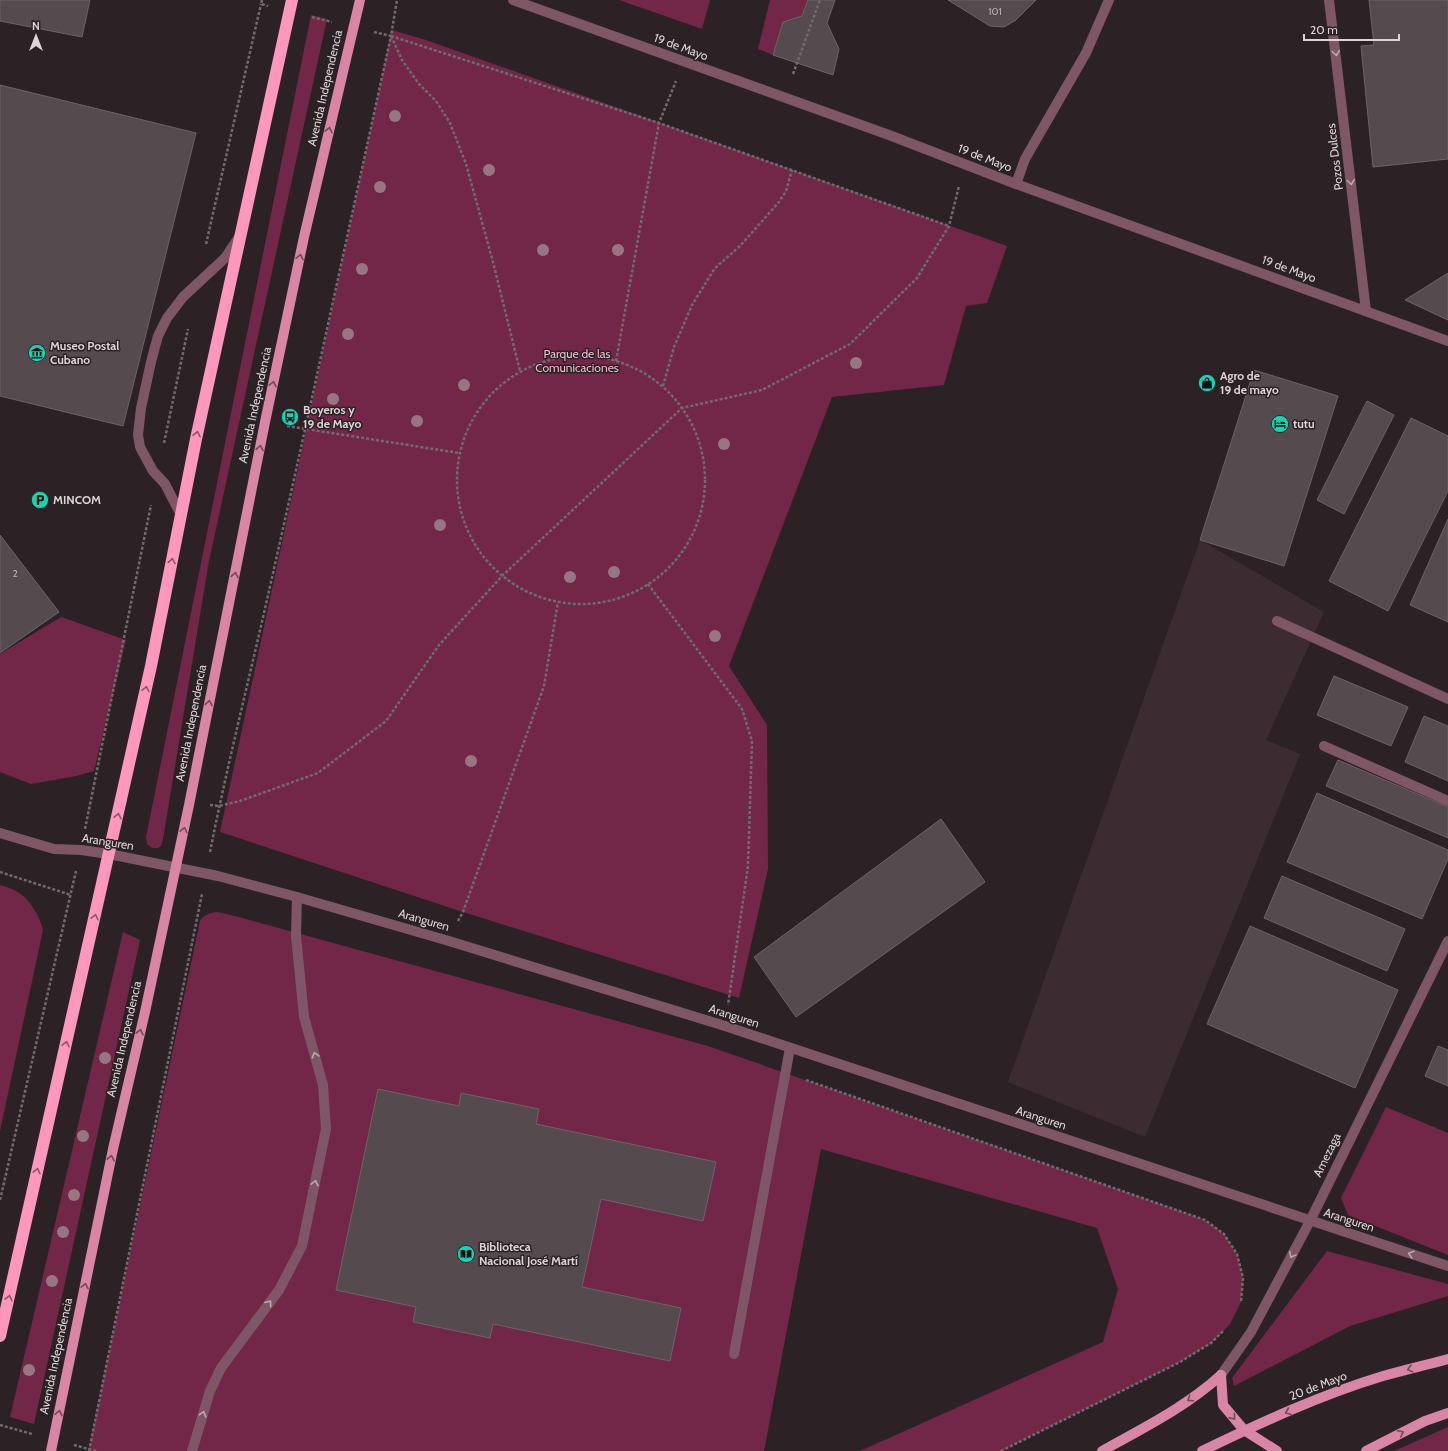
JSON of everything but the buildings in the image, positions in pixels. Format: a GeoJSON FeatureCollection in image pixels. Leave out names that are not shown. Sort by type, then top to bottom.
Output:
{"type":"FeatureCollection","features":[{"type":"Feature","properties":{"kind":"highway"},"geometry":{"type":"LineString","coordinates":[[0,1336],[151,666],[196,439],[292,0]]}},
{"type":"Feature","properties":{"kind":"main road","name":"Avenida Independencia"},"geometry":{"type":"LineString","coordinates":[[50,1451],[113,1149],[145,1012],[189,805],[265,422],[306,229],[360,0]]}},
{"type":"Feature","properties":{"kind":"main road","name":"20 de Mayo"},"geometry":{"type":"LineString","coordinates":[[1202,1451],[1244,1430],[1327,1396],[1382,1376],[1448,1359]]}},
{"type":"Feature","properties":{"kind":"main road"},"geometry":{"type":"LineString","coordinates":[[1221,1375],[1223,1405],[1244,1430],[1277,1451]]}},
{"type":"Feature","properties":{"kind":"main road"},"geometry":{"type":"LineString","coordinates":[[1102,1451],[1177,1408],[1194,1397],[1221,1375]]}},
{"type":"Feature","properties":{"kind":"main road"},"geometry":{"type":"LineString","coordinates":[[1366,1451],[1425,1421],[1448,1413]]}},
{"type":"Feature","properties":{"kind":"street","name":"19 de Mayo"},"geometry":{"type":"LineString","coordinates":[[513,0],[889,135],[1016,184],[1448,341]]}},
{"type":"Feature","properties":{"kind":"street"},"geometry":{"type":"LineString","coordinates":[[1016,184],[1025,159],[1086,54],[1109,0]]}},
{"type":"Feature","properties":{"kind":"street","name":"Pozos Dulces"},"geometry":{"type":"LineString","coordinates":[[1329,0],[1366,311]]}},
{"type":"Feature","properties":{"kind":"street"},"geometry":{"type":"LineString","coordinates":[[181,515],[168,490],[149,465],[140,447],[138,435],[141,408],[158,336],[167,318],[183,297],[225,258],[241,234]]}},
{"type":"Feature","properties":{"kind":"street"},"geometry":{"type":"LineString","coordinates":[[1277,621],[1448,699]]}},
{"type":"Feature","properties":{"kind":"street"},"geometry":{"type":"LineString","coordinates":[[1324,746],[1448,801]]}},
{"type":"Feature","properties":{"kind":"street","name":"Aranguren"},"geometry":{"type":"LineString","coordinates":[[0,833],[54,849],[81,850],[109,854],[206,873],[297,897],[449,941],[726,1026],[1448,1266]]}},
{"type":"Feature","properties":{"kind":"street"},"geometry":{"type":"LineString","coordinates":[[192,1451],[210,1391],[222,1368],[279,1290],[302,1246],[326,1129],[323,1085],[304,1017],[296,936],[297,897]]}},
{"type":"Feature","properties":{"kind":"street","name":"Amezaga"},"geometry":{"type":"LineString","coordinates":[[1221,1375],[1252,1332],[1310,1221],[1448,941]]}},
{"type":"Feature","properties":{"kind":"street"},"geometry":{"type":"LineString","coordinates":[[734,1354],[790,1048]]}},
{"type":"Feature","properties":{"kind":"path"},"geometry":{"type":"LineString","coordinates":[[793,74],[820,0]]}},
{"type":"Feature","properties":{"kind":"path"},"geometry":{"type":"LineString","coordinates":[[206,246],[261,4]]}},
{"type":"Feature","properties":{"kind":"path"},"geometry":{"type":"LineString","coordinates":[[391,36],[660,123],[949,226]]}},
{"type":"Feature","properties":{"kind":"path"},"geometry":{"type":"LineString","coordinates":[[391,36],[402,60],[419,84],[436,100],[450,123],[466,164],[493,262],[520,371]]}},
{"type":"Feature","properties":{"kind":"path"},"geometry":{"type":"LineString","coordinates":[[89,1451],[219,806],[251,673],[391,36]]}},
{"type":"Feature","properties":{"kind":"path"},"geometry":{"type":"LineString","coordinates":[[616,361],[660,123],[683,62]]}},
{"type":"Feature","properties":{"kind":"path"},"geometry":{"type":"LineString","coordinates":[[189,805],[219,806],[240,801],[318,773],[386,721],[438,646],[502,576],[682,408],[762,390],[850,344],[917,278],[949,226],[964,164]]}},
{"type":"Feature","properties":{"kind":"path"},"geometry":{"type":"LineString","coordinates":[[663,386],[674,347],[692,305],[715,268],[740,246],[779,202],[786,191],[792,170]]}},
{"type":"Feature","properties":{"kind":"path"},"geometry":{"type":"LineString","coordinates":[[0,1200],[81,850],[189,322]]}},
{"type":"Feature","properties":{"kind":"path"},"geometry":{"type":"LineString","coordinates":[[583,355],[600,357],[629,365],[641,371],[663,386],[682,408],[698,437],[703,453],[705,469],[704,502],[700,518],[685,548],[675,561],[663,573],[632,593],[614,600],[577,604],[558,602],[528,593],[502,576],[487,562],[466,530],[456,492],[456,473],[459,453],[465,433],[474,414],[487,398],[502,383],[520,371],[534,364],[550,359],[583,355]]}},
{"type":"Feature","properties":{"kind":"path"},"geometry":{"type":"LineString","coordinates":[[265,422],[459,453]]}},
{"type":"Feature","properties":{"kind":"path"},"geometry":{"type":"LineString","coordinates":[[648,584],[742,709],[752,741],[748,866],[726,1026]]}},
{"type":"Feature","properties":{"kind":"path"},"geometry":{"type":"LineString","coordinates":[[449,941],[463,912],[544,686],[558,602]]}},
{"type":"Feature","properties":{"kind":"path"},"geometry":{"type":"LineString","coordinates":[[0,872],[71,896]]}},
{"type":"Feature","properties":{"kind":"path"},"geometry":{"type":"LineString","coordinates":[[786,1073],[1205,1220],[1224,1234],[1237,1254],[1243,1278],[1241,1302]]}},
{"type":"Feature","properties":{"kind":"path"},"geometry":{"type":"LineString","coordinates":[[1000,1451],[1180,1362],[1211,1343],[1226,1328]]}},
{"type":"Feature","properties":{"kind":"shaded area"},"geometry":{"type":"Polygon","coordinates":[[[1200,540],[1324,612],[1266,740],[1300,754],[1145,1137],[1008,1082],[1200,540]]]}},
{"type":"Feature","properties":{"kind":"green space"},"geometry":{"type":"Polygon","coordinates":[[[619,0],[710,0],[702,29],[619,0]]]}},
{"type":"Feature","properties":{"kind":"green space"},"geometry":{"type":"Polygon","coordinates":[[[770,0],[808,0],[802,16],[783,22],[773,55],[758,49],[770,0]]]}},
{"type":"Feature","properties":{"kind":"green space"},"geometry":{"type":"Polygon","coordinates":[[[311,15],[327,19],[209,561],[163,839],[161,846],[158,848],[152,848],[147,844],[146,837],[311,15]]]}},
{"type":"Feature","properties":{"kind":"green space","name":"Parque de las Comunicaciones"},"geometry":{"type":"Polygon","coordinates":[[[392,30],[426,40],[1007,246],[987,303],[966,306],[944,385],[832,397],[729,666],[767,725],[768,869],[739,998],[463,912],[220,832],[392,30]]]}},
{"type":"Feature","properties":{"kind":"green space"},"geometry":{"type":"Polygon","coordinates":[[[61,617],[126,640],[94,771],[76,776],[31,784],[0,772],[0,654],[61,617]]]}},
{"type":"Feature","properties":{"kind":"green space"},"geometry":{"type":"Polygon","coordinates":[[[0,885],[14,890],[26,898],[36,913],[43,930],[0,1131],[0,885]]]}},
{"type":"Feature","properties":{"kind":"green space"},"geometry":{"type":"Polygon","coordinates":[[[217,912],[708,1046],[1205,1220],[1224,1234],[1237,1254],[1243,1278],[1241,1302],[1230,1324],[1211,1343],[1180,1362],[1001,1451],[860,1451],[1103,1342],[1118,1289],[1097,1228],[821,1149],[764,1451],[96,1451],[89,1449],[200,921],[203,917],[217,912]]]}},
{"type":"Feature","properties":{"kind":"green space"},"geometry":{"type":"Polygon","coordinates":[[[123,932],[140,940],[34,1424],[10,1417],[123,932]]]}},
{"type":"Feature","properties":{"kind":"green space"},"geometry":{"type":"Polygon","coordinates":[[[1386,1107],[1448,1133],[1448,1255],[1348,1215],[1341,1198],[1386,1107]]]}},
{"type":"Feature","properties":{"kind":"green space"},"geometry":{"type":"Polygon","coordinates":[[[1327,1251],[1448,1284],[1448,1296],[1350,1326],[1234,1386],[1232,1378],[1327,1251]]]}},
{"type":"Feature","properties":{"kind":"green space"},"geometry":{"type":"Polygon","coordinates":[[[1448,1427],[1448,1451],[1394,1451],[1448,1427]]]}},
{"type":"Feature","properties":{"kind":"place","name":"Museo Postal Cubano"},"geometry":{"type":"Point","coordinates":[37,353]}},
{"type":"Feature","properties":{"kind":"place","name":"Agro de 19 de mayo"},"geometry":{"type":"Point","coordinates":[1207,383]}},
{"type":"Feature","properties":{"kind":"place","name":"Boyeros y 19 de Mayo"},"geometry":{"type":"Point","coordinates":[290,417]}},
{"type":"Feature","properties":{"kind":"place","name":"tutu"},"geometry":{"type":"Point","coordinates":[1280,424]}},
{"type":"Feature","properties":{"kind":"place","name":"MINCOM"},"geometry":{"type":"Point","coordinates":[40,500]}},
{"type":"Feature","properties":{"kind":"place","name":"Biblioteca Nacional José Martí"},"geometry":{"type":"Point","coordinates":[466,1254]}}]}
